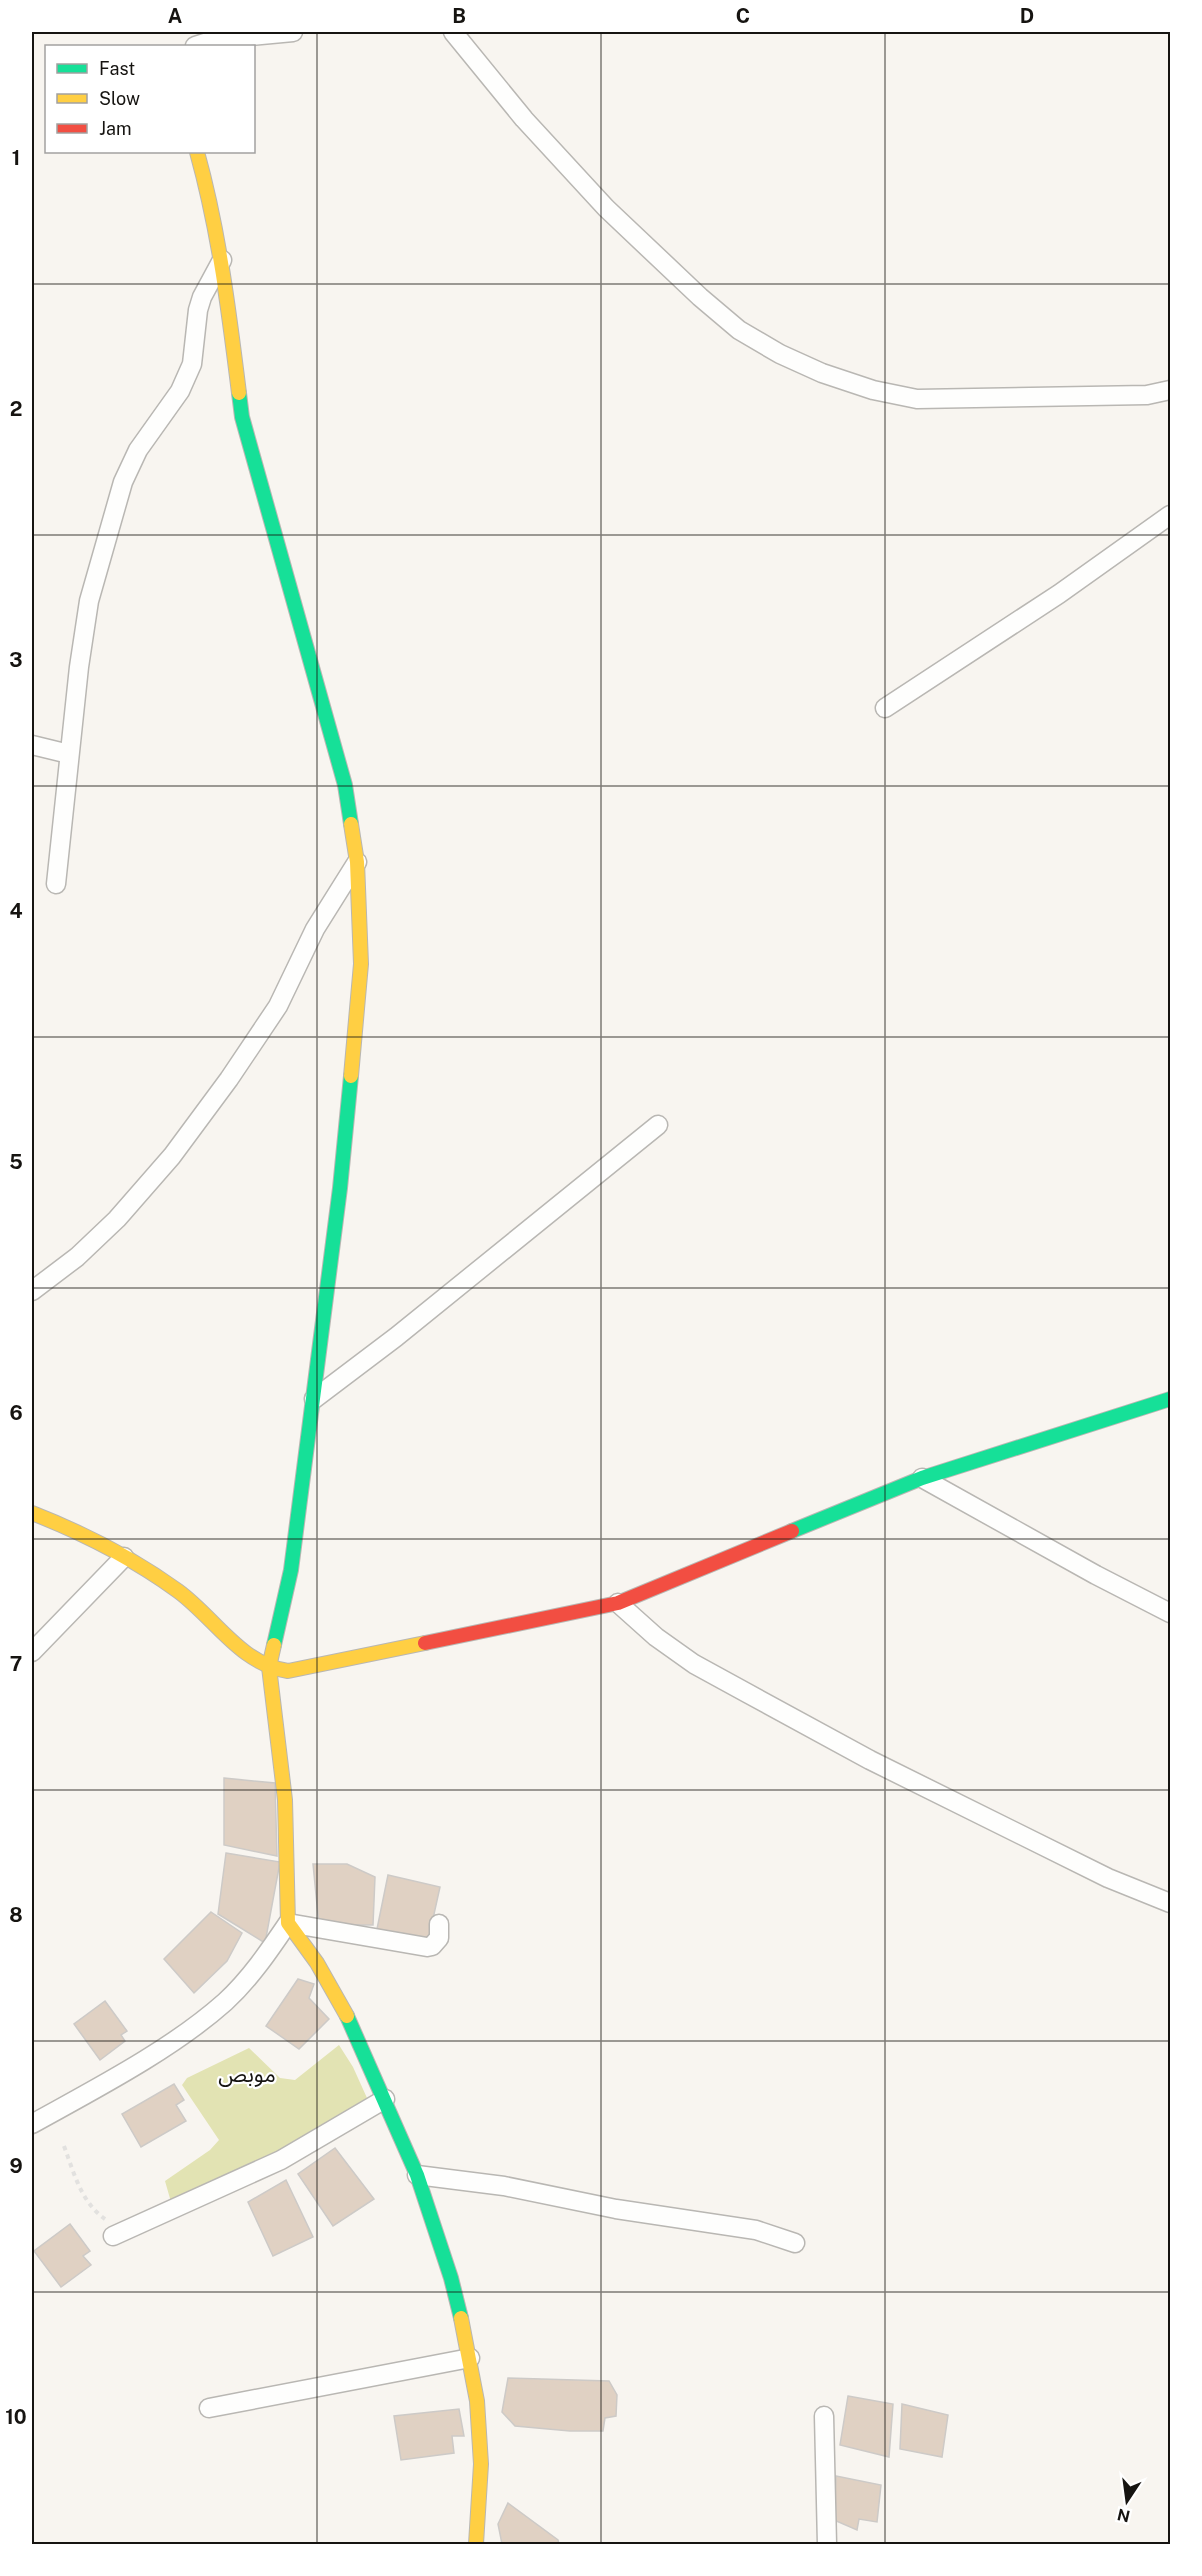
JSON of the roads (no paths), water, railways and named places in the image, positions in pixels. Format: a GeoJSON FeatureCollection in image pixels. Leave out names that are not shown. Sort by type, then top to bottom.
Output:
{"type":"FeatureCollection","features":[{"type":"Feature","properties":{"kind":"street"},"geometry":{"type":"LineString","coordinates":[[198,45],[217,39],[293,32]]}},
{"type":"Feature","properties":{"kind":"street"},"geometry":{"type":"LineString","coordinates":[[453,32],[524,119],[606,208],[700,297],[739,330],[780,354],[822,374],[873,390],[917,399],[1147,395],[1170,390]]}},
{"type":"Feature","properties":{"kind":"street"},"geometry":{"type":"LineString","coordinates":[[197,153],[210,198],[222,260],[242,417],[342,774],[357,862],[361,964],[340,1188],[291,1570],[269,1667],[285,1800],[288,1923],[341,2001],[417,2175],[451,2278],[470,2358],[477,2401],[480,2464],[476,2544]]}},
{"type":"Feature","properties":{"kind":"street"},"geometry":{"type":"LineString","coordinates":[[56,884],[69,754],[89,601],[123,482],[138,450],[180,391],[192,364],[198,310],[207,283],[222,260]]}},
{"type":"Feature","properties":{"kind":"street"},"geometry":{"type":"LineString","coordinates":[[885,708],[1059,594],[1170,515]]}},
{"type":"Feature","properties":{"kind":"street"},"geometry":{"type":"LineString","coordinates":[[32,745],[69,754]]}},
{"type":"Feature","properties":{"kind":"street"},"geometry":{"type":"LineString","coordinates":[[32,1291],[77,1257],[117,1220],[172,1156],[229,1079],[278,1006],[315,929],[357,862]]}},
{"type":"Feature","properties":{"kind":"street"},"geometry":{"type":"LineString","coordinates":[[314,1399],[405,1329],[658,1125]]}},
{"type":"Feature","properties":{"kind":"street"},"geometry":{"type":"LineString","coordinates":[[32,1513],[124,1557],[179,1592],[208,1614],[249,1654],[269,1667],[288,1671],[618,1603],[922,1478],[1170,1399]]}},
{"type":"Feature","properties":{"kind":"street"},"geometry":{"type":"LineString","coordinates":[[922,1478],[1096,1575],[1170,1613]]}},
{"type":"Feature","properties":{"kind":"street"},"geometry":{"type":"LineString","coordinates":[[32,1652],[124,1557]]}},
{"type":"Feature","properties":{"kind":"street"},"geometry":{"type":"LineString","coordinates":[[618,1603],[656,1637],[694,1664],[829,1738],[1108,1878],[1170,1903]]}},
{"type":"Feature","properties":{"kind":"street"},"geometry":{"type":"LineString","coordinates":[[288,1923],[427,1947],[432,1946],[439,1938],[439,1924]]}},
{"type":"Feature","properties":{"kind":"street"},"geometry":{"type":"LineString","coordinates":[[32,2124],[89,2092],[197,2025],[226,2000],[256,1969],[288,1923]]}},
{"type":"Feature","properties":{"kind":"street"},"geometry":{"type":"LineString","coordinates":[[118,2234],[281,2160],[385,2099]]}},
{"type":"Feature","properties":{"kind":"street"},"geometry":{"type":"LineString","coordinates":[[417,2175],[504,2186],[616,2209],[756,2230],[795,2243]]}},
{"type":"Feature","properties":{"kind":"street"},"geometry":{"type":"LineString","coordinates":[[209,2408],[470,2358]]}},
{"type":"Feature","properties":{"kind":"street"},"geometry":{"type":"LineString","coordinates":[[824,2416],[827,2544]]}},
{"type":"Feature","properties":{"kind":"district","name":"موبص"},"geometry":{"type":"Point","coordinates":[247,2074]}}]}
